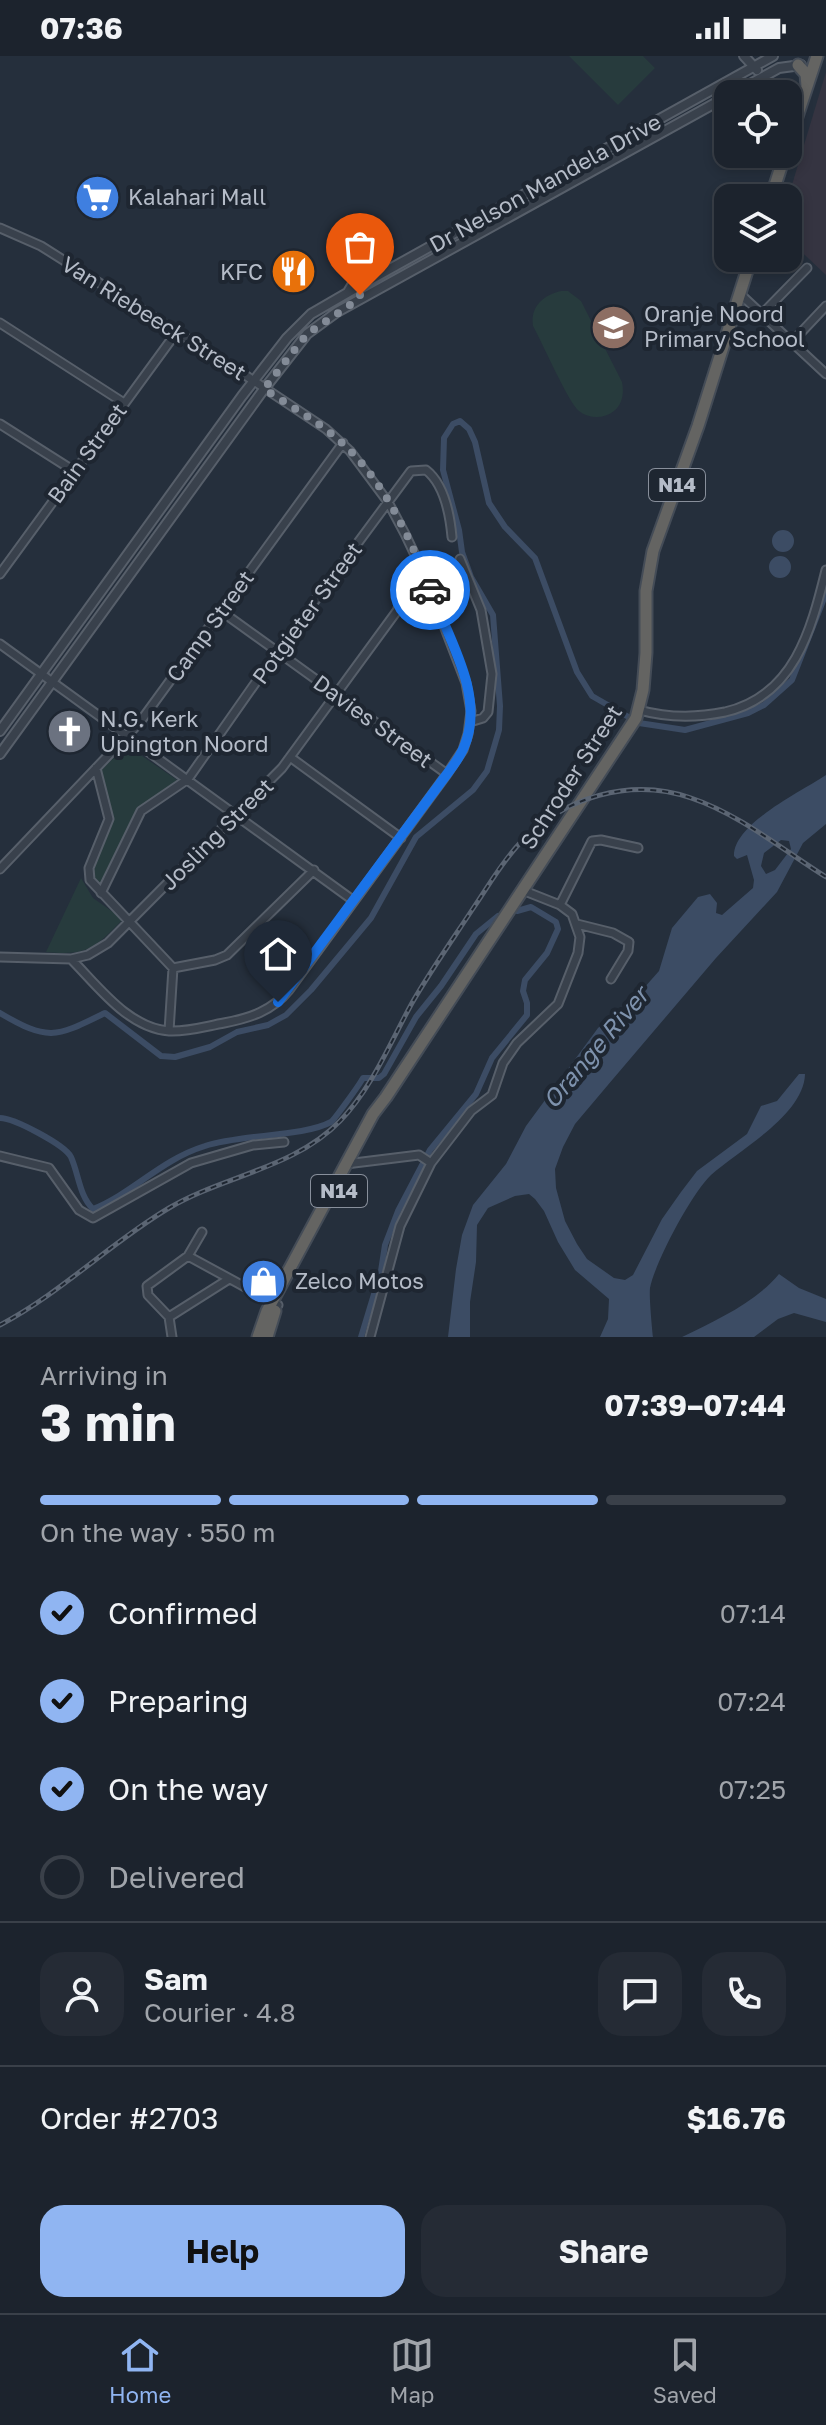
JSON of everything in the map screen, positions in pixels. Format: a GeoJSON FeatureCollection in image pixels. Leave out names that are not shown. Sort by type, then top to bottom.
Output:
{"type":"FeatureCollection","features":[{"type":"Feature","properties":{"kind":"highway"},"geometry":{"type":"LineString","coordinates":[[802,102],[810,61]]}},
{"type":"Feature","properties":{"kind":"highway","name":"Schroder Street"},"geometry":{"type":"LineString","coordinates":[[258,1337],[349,1164],[384,1107],[386,1097],[636,718],[646,653],[646,591],[653,551],[698,426],[746,272]]}},
{"type":"Feature","properties":{"kind":"highway","name":"Schroder Street"},"geometry":{"type":"LineString","coordinates":[[267,1337],[275,1303]]}},
{"type":"Feature","properties":{"kind":"street"},"geometry":{"type":"LineString","coordinates":[[744,56],[762,78]]}},
{"type":"Feature","properties":{"kind":"street","name":"Dr Nelson Mandela Drive"},"geometry":{"type":"LineString","coordinates":[[0,731],[253,381],[298,325],[348,293],[773,56]]}},
{"type":"Feature","properties":{"kind":"street","name":"Dr Nelson Mandela Drive"},"geometry":{"type":"LineString","coordinates":[[758,80],[779,68],[810,61]]}},
{"type":"Feature","properties":{"kind":"street","name":"Dr Nelson Mandela Drive"},"geometry":{"type":"LineString","coordinates":[[0,754],[307,334],[353,303],[714,104]]}},
{"type":"Feature","properties":{"kind":"street","name":"Van Riebeeck Street"},"geometry":{"type":"LineString","coordinates":[[0,228],[41,246],[253,381],[343,443],[388,502],[424,574],[466,683],[470,722]]}},
{"type":"Feature","properties":{"kind":"street"},"geometry":{"type":"LineString","coordinates":[[762,314],[807,268]]}},
{"type":"Feature","properties":{"kind":"street"},"geometry":{"type":"LineString","coordinates":[[348,293],[355,273]]}},
{"type":"Feature","properties":{"kind":"street"},"geometry":{"type":"LineString","coordinates":[[353,303],[366,284],[388,284]]}},
{"type":"Feature","properties":{"kind":"street"},"geometry":{"type":"LineString","coordinates":[[739,293],[826,374]]}},
{"type":"Feature","properties":{"kind":"street"},"geometry":{"type":"LineString","coordinates":[[792,342],[826,306]]}},
{"type":"Feature","properties":{"kind":"street"},"geometry":{"type":"LineString","coordinates":[[0,323],[124,403]]}},
{"type":"Feature","properties":{"kind":"street","name":"Bain Street"},"geometry":{"type":"LineString","coordinates":[[0,574],[176,333]]}},
{"type":"Feature","properties":{"kind":"street"},"geometry":{"type":"LineString","coordinates":[[1,425],[74,471]]}},
{"type":"Feature","properties":{"kind":"street","name":"Camp Street"},"geometry":{"type":"LineString","coordinates":[[2,864],[128,736],[343,443]]}},
{"type":"Feature","properties":{"kind":"street","name":"Potgieter Street"},"geometry":{"type":"LineString","coordinates":[[101,893],[141,811],[188,779],[408,473],[419,469],[429,472],[438,485],[452,537]]}},
{"type":"Feature","properties":{"kind":"street"},"geometry":{"type":"LineString","coordinates":[[0,957],[71,959],[126,1013],[169,1031],[243,1019],[278,1002],[447,774],[465,744],[470,722],[483,718],[488,712],[492,674],[481,610],[460,559]]}},
{"type":"Feature","properties":{"kind":"street"},"geometry":{"type":"LineString","coordinates":[[636,718],[698,717],[744,707],[766,695],[791,668],[813,619],[826,570]]}},
{"type":"Feature","properties":{"kind":"street","name":"Josling Street"},"geometry":{"type":"LineString","coordinates":[[71,959],[98,950],[130,921],[290,757],[424,574]]}},
{"type":"Feature","properties":{"kind":"street"},"geometry":{"type":"LineString","coordinates":[[398,608],[439,614]]}},
{"type":"Feature","properties":{"kind":"street","name":"Davies Street"},"geometry":{"type":"LineString","coordinates":[[221,611],[447,774]]}},
{"type":"Feature","properties":{"kind":"street"},"geometry":{"type":"LineString","coordinates":[[0,644],[354,901]]}},
{"type":"Feature","properties":{"kind":"street"},"geometry":{"type":"LineString","coordinates":[[290,757],[401,838]]}},
{"type":"Feature","properties":{"kind":"street"},"geometry":{"type":"LineString","coordinates":[[96,768],[109,819],[88,873],[92,884],[173,968],[169,1031]]}},
{"type":"Feature","properties":{"kind":"street"},"geometry":{"type":"LineString","coordinates":[[560,905],[592,841],[638,848]]}},
{"type":"Feature","properties":{"kind":"street"},"geometry":{"type":"LineString","coordinates":[[173,968],[227,955],[314,870]]}},
{"type":"Feature","properties":{"kind":"street"},"geometry":{"type":"LineString","coordinates":[[370,1337],[400,1226],[427,1159],[471,1111],[492,1095],[503,1063],[517,1043],[558,1004],[578,953],[580,937],[568,909],[522,890]]}},
{"type":"Feature","properties":{"kind":"street"},"geometry":{"type":"LineString","coordinates":[[577,924],[613,933],[629,942],[628,951],[611,979]]}},
{"type":"Feature","properties":{"kind":"street"},"geometry":{"type":"LineString","coordinates":[[0,1156],[49,1168],[79,1210],[96,1218],[191,1163],[253,1145],[284,1142]]}},
{"type":"Feature","properties":{"kind":"street"},"geometry":{"type":"LineString","coordinates":[[349,1164],[427,1159]]}},
{"type":"Feature","properties":{"kind":"street"},"geometry":{"type":"LineString","coordinates":[[172,1337],[169,1317],[148,1295],[147,1286],[188,1256],[202,1232]]}},
{"type":"Feature","properties":{"kind":"street"},"geometry":{"type":"LineString","coordinates":[[188,1256],[275,1303]]}},
{"type":"Feature","properties":{"kind":"street"},"geometry":{"type":"LineString","coordinates":[[169,1317],[229,1279]]}},
{"type":"Feature","properties":{"kind":"shaded area"},"geometry":{"type":"Polygon","coordinates":[[[826,72],[826,275],[802,252],[802,184],[792,184],[797,168],[802,168],[802,152],[826,72]]]}},
{"type":"Feature","properties":{"kind":"green space"},"geometry":{"type":"Polygon","coordinates":[[[569,56],[643,56],[655,68],[618,105],[569,56]]]}},
{"type":"Feature","properties":{"kind":"green space"},"geometry":{"type":"Polygon","coordinates":[[[561,291],[568,291],[581,301],[622,382],[623,394],[619,405],[606,416],[587,416],[574,405],[533,326],[539,303],[561,291]]]}},
{"type":"Feature","properties":{"kind":"green space"},"geometry":{"type":"Polygon","coordinates":[[[421,578],[434,610],[403,605],[421,578]]]}},
{"type":"Feature","properties":{"kind":"green space"},"geometry":{"type":"Polygon","coordinates":[[[126,745],[180,782],[140,806],[101,887],[92,879],[92,870],[112,819],[101,771],[126,745]]]}},
{"type":"Feature","properties":{"kind":"green space"},"geometry":{"type":"Polygon","coordinates":[[[81,878],[93,898],[123,919],[90,948],[72,953],[46,952],[81,878]]]}},
{"type":"Feature","properties":{"kind":"water"},"geometry":{"type":"Polygon","coordinates":[[[783,530],[791,533],[794,541],[791,549],[783,552],[775,549],[772,541],[775,533],[783,530]]]}},
{"type":"Feature","properties":{"kind":"water"},"geometry":{"type":"Polygon","coordinates":[[[780,556],[788,559],[791,567],[788,575],[780,578],[772,575],[769,567],[772,559],[780,556]]]}},
{"type":"Feature","properties":{"kind":"water","name":"Orange River"},"geometry":{"type":"Polygon","coordinates":[[[826,775],[826,824],[803,843],[777,892],[716,958],[575,1124],[555,1169],[556,1188],[565,1221],[577,1244],[587,1259],[614,1278],[625,1280],[633,1275],[662,1219],[697,1171],[747,1134],[761,1106],[777,1101],[799,1074],[805,1074],[794,1104],[768,1130],[711,1175],[685,1212],[653,1276],[650,1305],[653,1337],[600,1337],[608,1319],[609,1299],[575,1270],[544,1211],[529,1194],[515,1196],[488,1208],[477,1225],[470,1337],[448,1337],[462,1235],[473,1205],[506,1164],[526,1126],[598,1028],[636,997],[659,971],[672,928],[698,897],[710,894],[717,903],[716,913],[722,915],[753,888],[754,880],[747,855],[737,859],[734,856],[745,832],[771,810],[826,775]],[[781,840],[764,853],[761,866],[766,874],[775,870],[791,849],[789,841],[781,840]]]}},
{"type":"Feature","properties":{"kind":"water"},"geometry":{"type":"Polygon","coordinates":[[[779,1274],[799,1288],[826,1299],[826,1322],[794,1313],[778,1319],[754,1337],[682,1337],[747,1302],[779,1274]]]}},
{"type":"Feature","properties":{"kind":"waterway"},"geometry":{"type":"LineString","coordinates":[[0,1013],[30,1029],[52,1033],[75,1027],[105,1013],[161,1056],[175,1057],[210,1047],[237,1032],[268,1025],[286,1015],[311,990],[371,918],[416,837],[473,790],[487,771],[499,730],[500,706],[493,615],[471,577],[462,552],[443,470],[444,438],[453,424],[460,421],[469,429],[475,442],[489,503],[505,527],[535,558],[577,672],[592,696],[639,723],[685,730],[748,713],[764,705],[792,680],[826,593]]}},
{"type":"Feature","properties":{"kind":"waterway"},"geometry":{"type":"LineString","coordinates":[[361,1337],[381,1271],[385,1245],[398,1211],[430,1150],[476,1094],[492,1058],[527,1015],[523,991],[525,980],[547,953],[558,929],[556,922],[531,907],[517,911]]}},
{"type":"Feature","properties":{"kind":"waterway"},"geometry":{"type":"LineString","coordinates":[[0,1118],[27,1127],[67,1152],[85,1198],[93,1209],[174,1160],[205,1146],[319,1127],[331,1122],[363,1078],[379,1078],[384,1074],[416,1017],[476,934],[498,916]]}},
{"type":"Feature","properties":{"kind":"railway"},"geometry":{"type":"LineString","coordinates":[[0,1325],[44,1298],[169,1208],[302,1150],[340,1121],[371,1080],[419,991],[501,866],[520,843],[556,814],[599,795],[622,791],[668,792],[726,813],[826,877]]}},
{"type":"Feature","properties":{"kind":"way so far"},"geometry":{"type":"LineString","coordinates":[[360,295],[307,334],[264,389],[326,429],[350,451],[388,502],[430,590]]}},
{"type":"Feature","properties":{"kind":"place","name":"Kalahari Mall"},"geometry":{"type":"Point","coordinates":[97,197]}},
{"type":"Feature","properties":{"kind":"place","name":"KFC"},"geometry":{"type":"Point","coordinates":[294,272]}},
{"type":"Feature","properties":{"kind":"place","name":"Oranje Noord Primary School"},"geometry":{"type":"Point","coordinates":[613,327]}},
{"type":"Feature","properties":{"kind":"place","name":"N.G. Kerk Upington Noord"},"geometry":{"type":"Point","coordinates":[69,732]}},
{"type":"Feature","properties":{"kind":"place","name":"Zelco Motos"},"geometry":{"type":"Point","coordinates":[264,1281]}},
{"type":"Feature","properties":{"kind":"route"},"geometry":{"type":"LineString","coordinates":[[278,1002],[447,774],[465,744],[471,711],[469,691],[430,590]]}}]}
